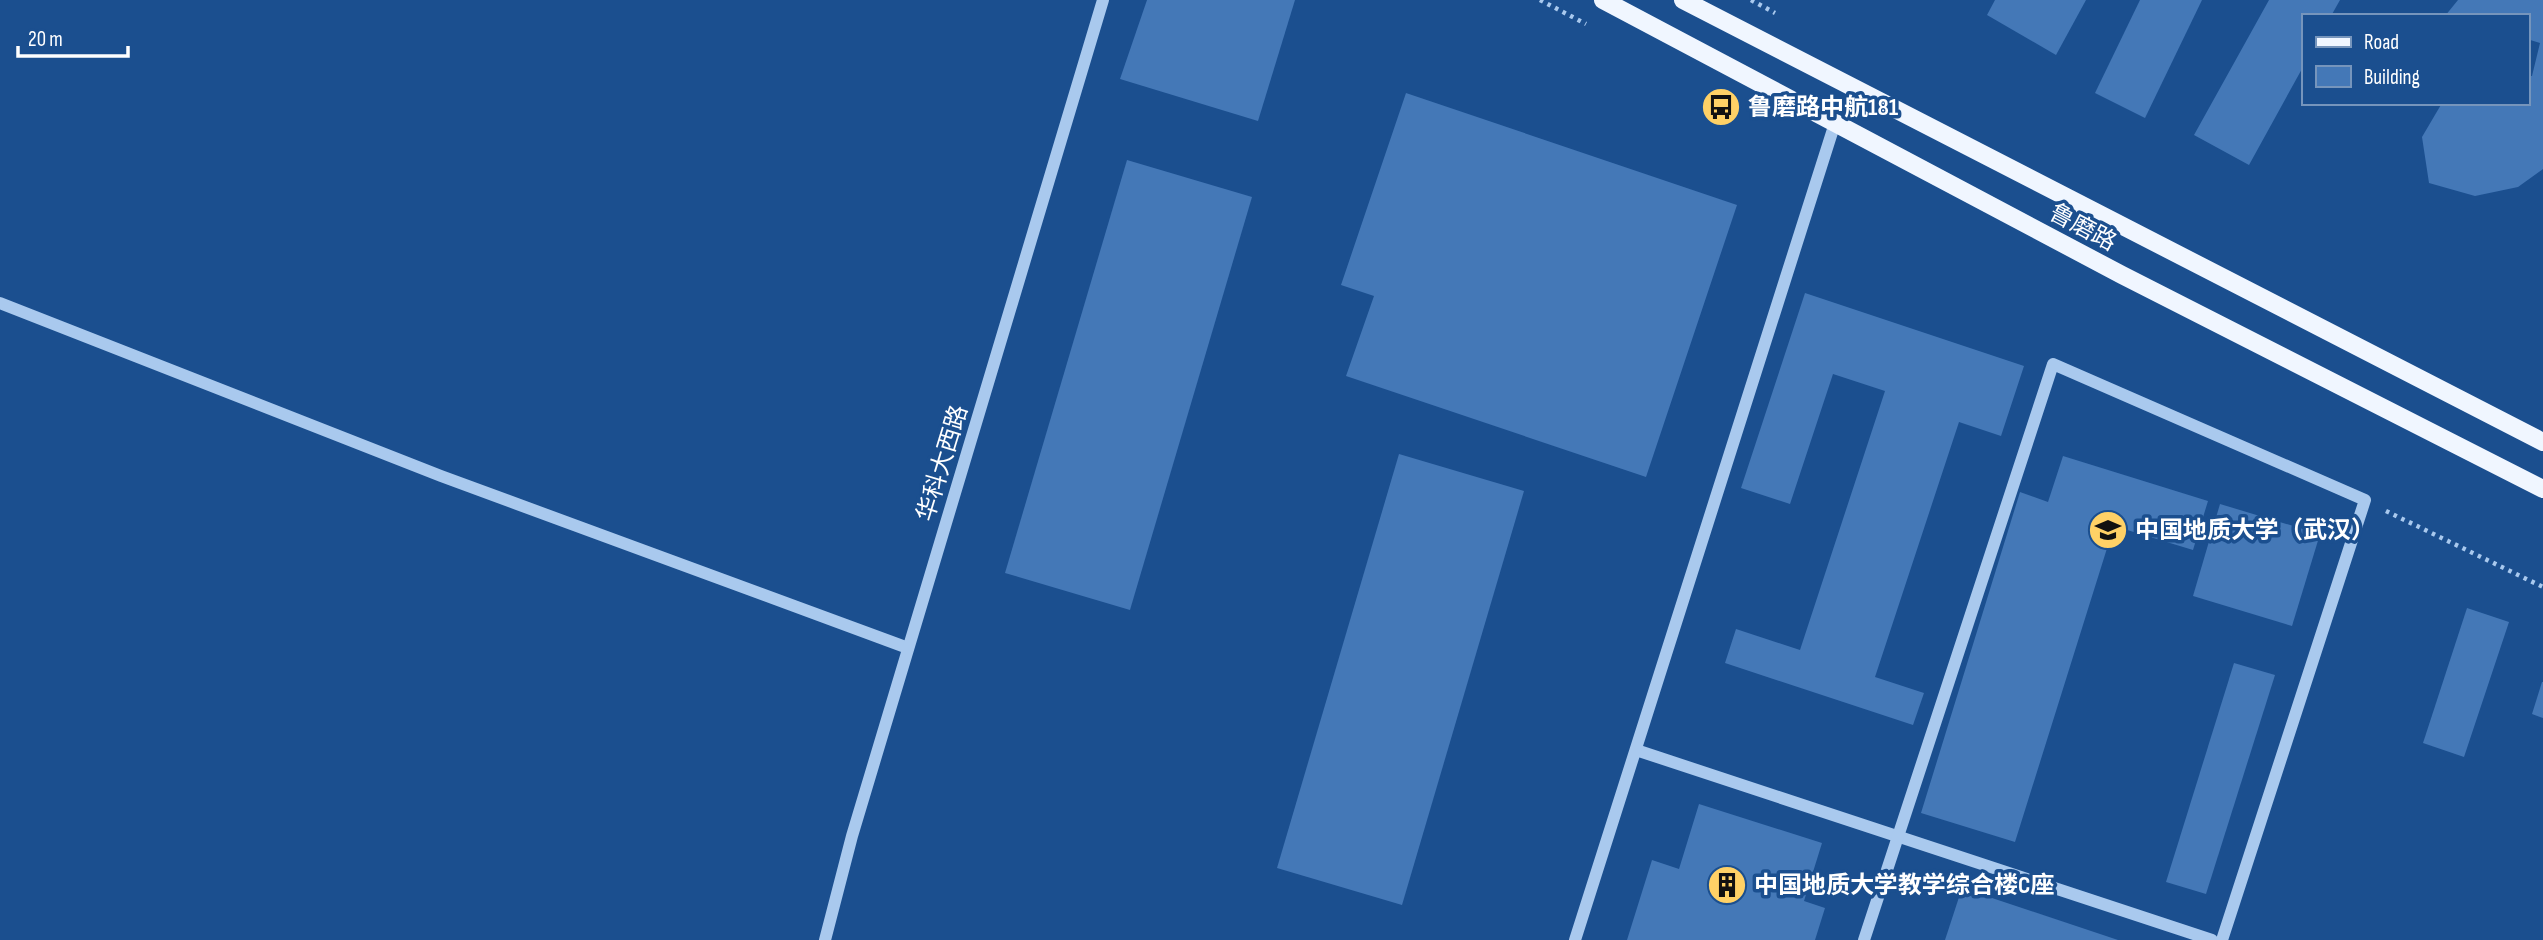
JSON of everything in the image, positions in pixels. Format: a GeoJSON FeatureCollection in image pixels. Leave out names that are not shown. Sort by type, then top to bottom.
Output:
{"type":"FeatureCollection","features":[{"type":"Feature","properties":{"kind":"main road","name":"鲁磨路"},"geometry":{"type":"LineString","coordinates":[[1603,0],[2122,275],[2543,489]]}},
{"type":"Feature","properties":{"kind":"main road","name":"鲁磨路"},"geometry":{"type":"LineString","coordinates":[[1683,0],[2199,262],[2543,442]]}},
{"type":"Feature","properties":{"kind":"street","name":"华科大西路"},"geometry":{"type":"LineString","coordinates":[[825,940],[852,836],[1103,0]]}},
{"type":"Feature","properties":{"kind":"street"},"geometry":{"type":"LineString","coordinates":[[1575,940],[1835,123]]}},
{"type":"Feature","properties":{"kind":"street"},"geometry":{"type":"LineString","coordinates":[[0,303],[441,477],[908,648]]}},
{"type":"Feature","properties":{"kind":"street"},"geometry":{"type":"LineString","coordinates":[[1864,940],[2053,364],[2365,500],[2222,940]]}},
{"type":"Feature","properties":{"kind":"street"},"geometry":{"type":"LineString","coordinates":[[1636,750],[2212,940]]}},
{"type":"Feature","properties":{"kind":"path"},"geometry":{"type":"LineString","coordinates":[[2365,500],[2543,587]]}},
{"type":"Feature","properties":{"kind":"building"},"geometry":{"type":"Polygon","coordinates":[[[1147,0],[1295,0],[1258,121],[1120,79],[1147,0]]]}},
{"type":"Feature","properties":{"kind":"building"},"geometry":{"type":"Polygon","coordinates":[[[1995,0],[2086,0],[2056,55],[1987,15],[1995,0]]]}},
{"type":"Feature","properties":{"kind":"building"},"geometry":{"type":"Polygon","coordinates":[[[2140,0],[2202,0],[2145,118],[2095,93],[2140,0]]]}},
{"type":"Feature","properties":{"kind":"building"},"geometry":{"type":"Polygon","coordinates":[[[2269,0],[2340,0],[2332,14],[2302,14],[2302,69],[2249,165],[2194,135],[2269,0]]]}},
{"type":"Feature","properties":{"kind":"building"},"geometry":{"type":"Polygon","coordinates":[[[2458,0],[2543,0],[2543,169],[2518,187],[2475,196],[2429,183],[2422,137],[2441,105],[2529,105],[2529,76],[2532,76],[2540,43],[2529,40],[2529,14],[2447,14],[2458,0]]]}},
{"type":"Feature","properties":{"kind":"building"},"geometry":{"type":"Polygon","coordinates":[[[1406,93],[1737,205],[1646,477],[1346,376],[1374,296],[1341,285],[1406,93]]]}},
{"type":"Feature","properties":{"kind":"building"},"geometry":{"type":"Polygon","coordinates":[[[1127,160],[1252,197],[1130,610],[1005,573],[1127,160]]]}},
{"type":"Feature","properties":{"kind":"building"},"geometry":{"type":"Polygon","coordinates":[[[1805,293],[2024,366],[2001,436],[1959,422],[1875,677],[1924,693],[1913,725],[1725,663],[1736,629],[1800,650],[1885,391],[1833,374],[1790,504],[1741,488],[1805,293]]]}},
{"type":"Feature","properties":{"kind":"building"},"geometry":{"type":"Polygon","coordinates":[[[1399,454],[1524,491],[1402,905],[1277,868],[1399,454]]]}},
{"type":"Feature","properties":{"kind":"building"},"geometry":{"type":"Polygon","coordinates":[[[2063,456],[2208,501],[2193,550],[2114,526],[2015,842],[1921,813],[2020,492],[2048,502],[2063,456]]]}},
{"type":"Feature","properties":{"kind":"building"},"geometry":{"type":"Polygon","coordinates":[[[2220,504],[2320,534],[2292,626],[2193,596],[2220,504]]]}},
{"type":"Feature","properties":{"kind":"building"},"geometry":{"type":"Polygon","coordinates":[[[2467,608],[2509,622],[2464,757],[2423,743],[2467,608]]]}},
{"type":"Feature","properties":{"kind":"building"},"geometry":{"type":"Polygon","coordinates":[[[2234,663],[2275,675],[2206,894],[2166,882],[2234,663]]]}},
{"type":"Feature","properties":{"kind":"building"},"geometry":{"type":"Polygon","coordinates":[[[2543,682],[2543,718],[2532,714],[2543,682]]]}},
{"type":"Feature","properties":{"kind":"building","name":"中国地质大学教学综合楼C座"},"geometry":{"type":"Polygon","coordinates":[[[1699,804],[1822,843],[1804,901],[1825,908],[1815,940],[1627,940],[1652,860],[1679,869],[1699,804]]]}},
{"type":"Feature","properties":{"kind":"building"},"geometry":{"type":"Polygon","coordinates":[[[1962,888],[2118,940],[1945,940],[1962,888]]]}},
{"type":"Feature","properties":{"kind":"place","name":"鲁磨路中航181"},"geometry":{"type":"Point","coordinates":[1721,107]}},
{"type":"Feature","properties":{"kind":"place","name":"中国地质大学（武汉）"},"geometry":{"type":"Point","coordinates":[2108,530]}},
{"type":"Feature","properties":{"kind":"place","name":"中国地质大学教学综合楼C座"},"geometry":{"type":"Point","coordinates":[1727,885]}}]}
